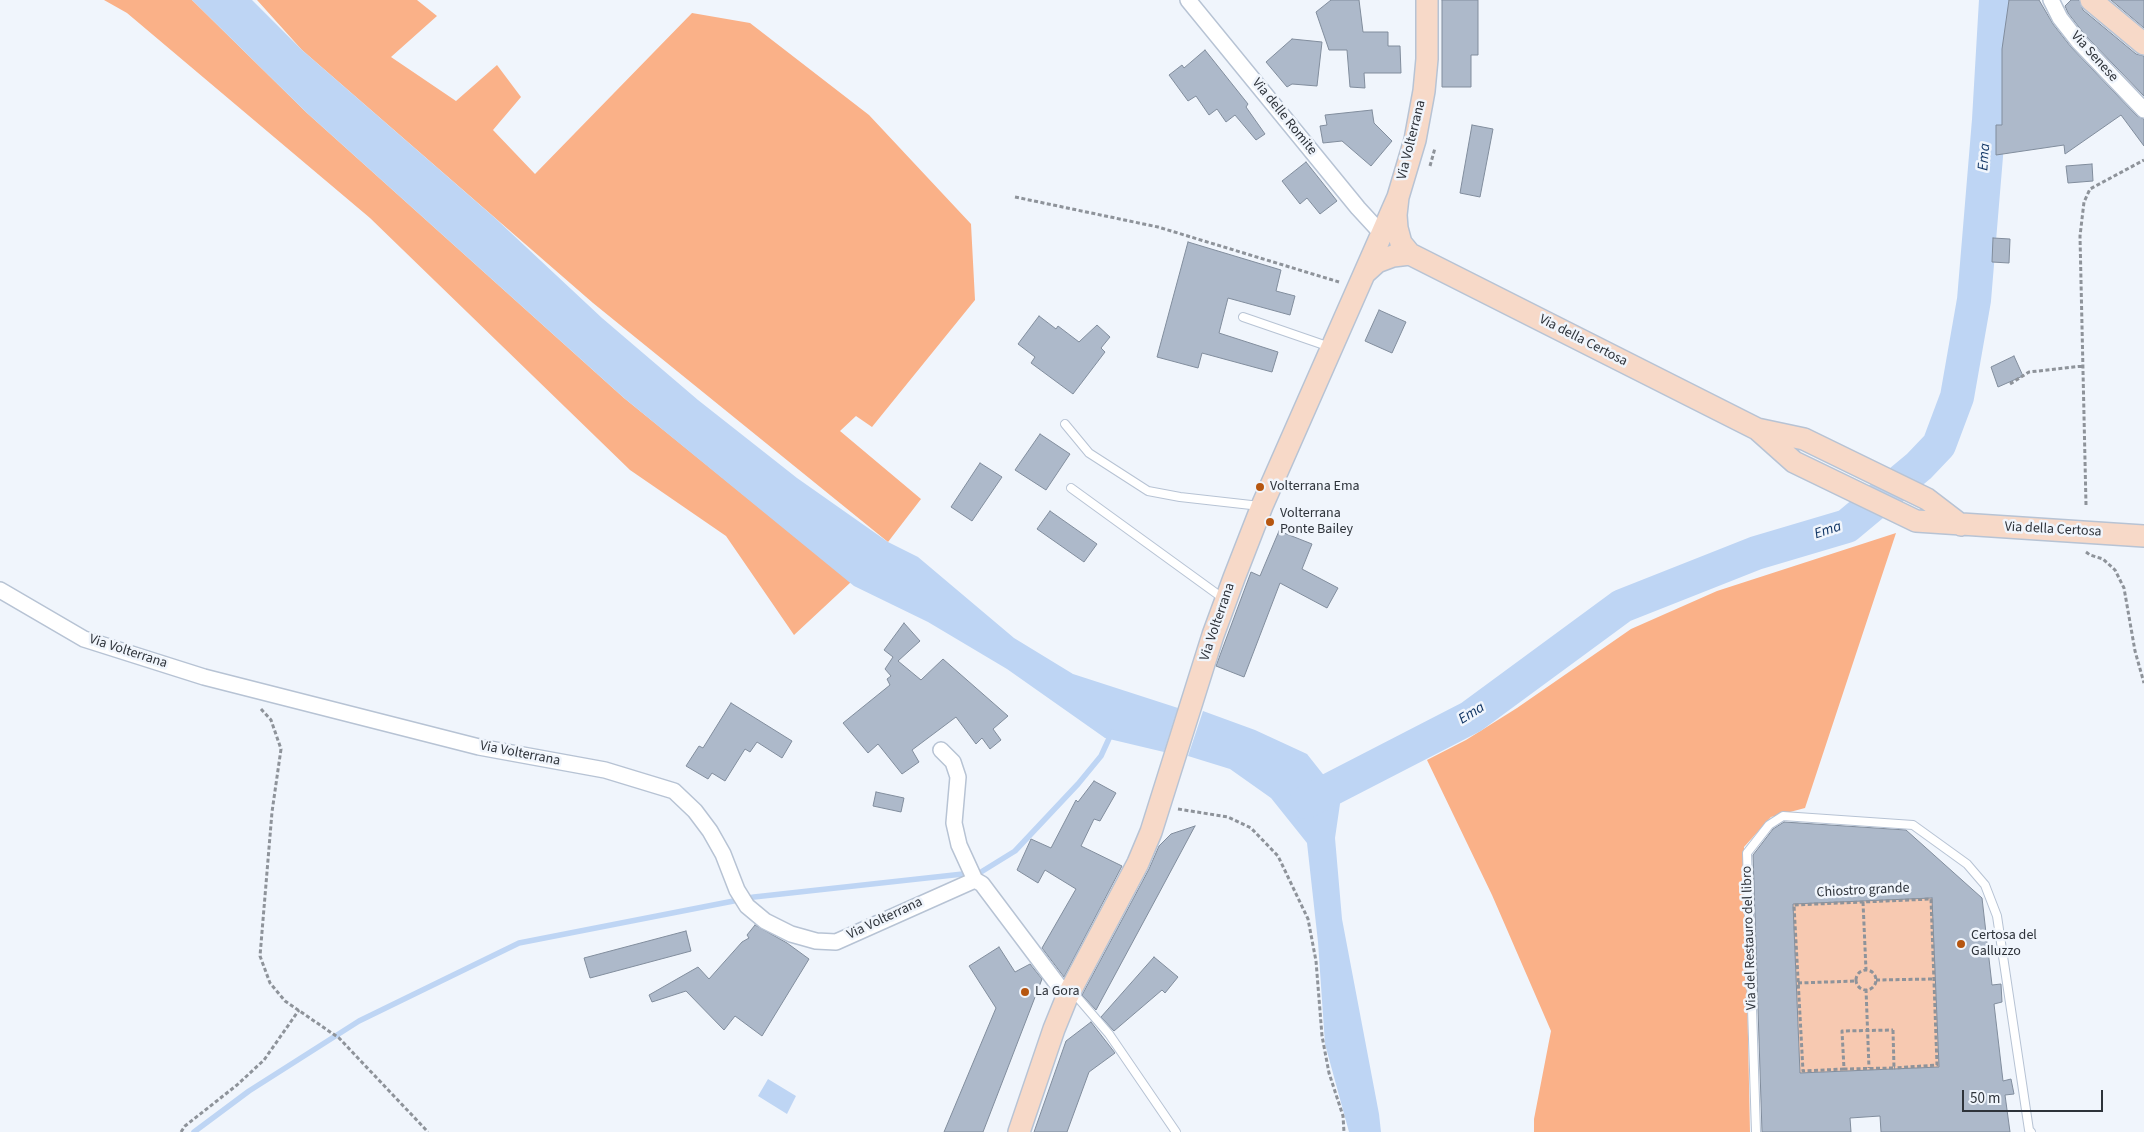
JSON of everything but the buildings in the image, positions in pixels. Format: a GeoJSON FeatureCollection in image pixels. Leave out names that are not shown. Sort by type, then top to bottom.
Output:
{"type":"FeatureCollection","features":[{"type":"Feature","properties":{"kind":"main road","name":"Via Volterrana"},"geometry":{"type":"LineString","coordinates":[[1018,1132],[1054,1029],[1069,993],[1169,802],[1196,687],[1226,601],[1262,506],[1398,196],[1414,140],[1424,91],[1427,59],[1427,0]]}},
{"type":"Feature","properties":{"kind":"main road"},"geometry":{"type":"LineString","coordinates":[[2091,0],[2144,44]]}},
{"type":"Feature","properties":{"kind":"main road","name":"Via Volterrana"},"geometry":{"type":"LineString","coordinates":[[1398,196],[1397,228],[1401,243],[1410,254]]}},
{"type":"Feature","properties":{"kind":"main road"},"geometry":{"type":"LineString","coordinates":[[1381,233],[1383,248],[1387,258]]}},
{"type":"Feature","properties":{"kind":"main road"},"geometry":{"type":"LineString","coordinates":[[1362,280],[1377,262],[1387,258],[1410,254]]}},
{"type":"Feature","properties":{"kind":"main road","name":"Via della Certosa"},"geometry":{"type":"LineString","coordinates":[[1410,254],[1757,429],[1804,439],[1927,499],[1961,525]]}},
{"type":"Feature","properties":{"kind":"main road","name":"Via della Certosa"},"geometry":{"type":"LineString","coordinates":[[1757,429],[1794,462],[1916,521],[2144,536]]}},
{"type":"Feature","properties":{"kind":"street","name":"Via delle Romite"},"geometry":{"type":"LineString","coordinates":[[1188,0],[1358,208],[1381,233]]}},
{"type":"Feature","properties":{"kind":"street","name":"Via Senese"},"geometry":{"type":"LineString","coordinates":[[2051,0],[2060,18],[2078,41],[2144,110]]}},
{"type":"Feature","properties":{"kind":"street","name":"Via Volterrana"},"geometry":{"type":"LineString","coordinates":[[0,590],[84,639],[204,677],[479,747],[605,770],[674,791],[695,811],[710,831],[723,854],[737,890],[747,906],[765,921],[791,934],[816,941],[836,942],[975,880]]}},
{"type":"Feature","properties":{"kind":"street"},"geometry":{"type":"LineString","coordinates":[[941,750],[953,762],[958,777],[954,823],[959,845],[975,880],[982,884],[1069,993]]}},
{"type":"Feature","properties":{"kind":"lane"},"geometry":{"type":"LineString","coordinates":[[1243,317],[1332,347]]}},
{"type":"Feature","properties":{"kind":"lane"},"geometry":{"type":"LineString","coordinates":[[1065,424],[1089,453],[1148,491],[1189,498],[1262,506]]}},
{"type":"Feature","properties":{"kind":"lane"},"geometry":{"type":"LineString","coordinates":[[1071,488],[1226,601]]}},
{"type":"Feature","properties":{"kind":"lane","name":"Via del Restauro del libro"},"geometry":{"type":"LineString","coordinates":[[1756,1132],[1747,853],[1769,825],[1782,816],[1913,825],[1967,864],[1985,885],[1996,916],[2031,1132]]}},
{"type":"Feature","properties":{"kind":"lane"},"geometry":{"type":"LineString","coordinates":[[1069,993],[1109,1034],[1176,1132]]}},
{"type":"Feature","properties":{"kind":"path"},"geometry":{"type":"LineString","coordinates":[[2086,505],[2080,236],[2084,202],[2090,189],[2144,160]]}},
{"type":"Feature","properties":{"kind":"path"},"geometry":{"type":"LineString","coordinates":[[1015,198],[1158,227],[1362,280]]}},
{"type":"Feature","properties":{"kind":"path"},"geometry":{"type":"LineString","coordinates":[[2010,384],[2029,372],[2083,366]]}},
{"type":"Feature","properties":{"kind":"path"},"geometry":{"type":"LineString","coordinates":[[2082,546],[2090,556],[2103,560],[2116,570],[2124,588],[2135,651],[2144,683]]}},
{"type":"Feature","properties":{"kind":"path"},"geometry":{"type":"LineString","coordinates":[[240,686],[271,720],[281,749],[272,812],[260,956],[270,984],[286,1001],[339,1038],[428,1132]]}},
{"type":"Feature","properties":{"kind":"path"},"geometry":{"type":"LineString","coordinates":[[1169,802],[1228,817],[1251,828],[1278,856],[1308,919],[1316,961],[1322,1036],[1329,1073],[1343,1116],[1344,1132]]}},
{"type":"Feature","properties":{"kind":"path","name":"Chiostro grande"},"geometry":{"type":"LineString","coordinates":[[1844,1069],[1803,1071],[1794,905],[1930,899],[1937,1065],[1894,1068]]}},
{"type":"Feature","properties":{"kind":"path"},"geometry":{"type":"LineString","coordinates":[[1863,902],[1866,970]]}},
{"type":"Feature","properties":{"kind":"path"},"geometry":{"type":"LineString","coordinates":[[1866,970],[1873,973],[1876,980],[1872,987],[1866,989],[1860,987],[1856,981],[1858,974],[1866,970]]}},
{"type":"Feature","properties":{"kind":"path"},"geometry":{"type":"LineString","coordinates":[[1876,980],[1934,979]]}},
{"type":"Feature","properties":{"kind":"path"},"geometry":{"type":"LineString","coordinates":[[1798,984],[1856,981]]}},
{"type":"Feature","properties":{"kind":"path"},"geometry":{"type":"LineString","coordinates":[[1866,989],[1869,1068]]}},
{"type":"Feature","properties":{"kind":"path"},"geometry":{"type":"LineString","coordinates":[[180,1132],[185,1126],[237,1086],[264,1060],[299,1010]]}},
{"type":"Feature","properties":{"kind":"path"},"geometry":{"type":"LineString","coordinates":[[1867,1030],[1893,1030],[1894,1068],[1844,1069],[1842,1032],[1867,1030]]}},
{"type":"Feature","properties":{"kind":"shaded area"},"geometry":{"type":"Polygon","coordinates":[[[104,0],[192,0],[307,113],[624,398],[851,582],[794,635],[726,536],[630,470],[370,218],[127,13],[104,0]]]}},
{"type":"Feature","properties":{"kind":"shaded area"},"geometry":{"type":"Polygon","coordinates":[[[257,0],[417,0],[437,16],[391,57],[456,101],[497,65],[521,97],[493,130],[535,174],[692,13],[750,23],[869,115],[971,224],[975,300],[872,427],[856,416],[840,431],[921,499],[888,542],[593,303],[302,50],[257,0]]]}},
{"type":"Feature","properties":{"kind":"shaded area"},"geometry":{"type":"Polygon","coordinates":[[[1896,533],[1805,808],[1771,817],[1744,847],[1750,1132],[1534,1132],[1534,1119],[1551,1031],[1492,895],[1427,760],[1466,740],[1517,708],[1631,629],[1717,591],[1896,533]]]}},
{"type":"Feature","properties":{"kind":"shaded area"},"geometry":{"type":"Polygon","coordinates":[[[1932,898],[1939,1067],[1800,1073],[1793,904],[1932,898]]]}},
{"type":"Feature","properties":{"kind":"water"},"geometry":{"type":"Polygon","coordinates":[[[192,0],[252,0],[302,50],[495,218],[602,318],[698,400],[797,478],[888,542],[918,557],[1014,638],[1073,674],[1178,708],[1164,752],[1105,738],[1007,669],[928,622],[854,586],[624,398],[307,113],[192,0]]]}},
{"type":"Feature","properties":{"kind":"water"},"geometry":{"type":"Polygon","coordinates":[[[1203,711],[1255,730],[1307,754],[1341,797],[1335,838],[1342,919],[1381,1132],[1349,1132],[1325,1044],[1318,942],[1307,843],[1271,798],[1230,769],[1188,756],[1203,711]]]}},
{"type":"Feature","properties":{"kind":"water"},"geometry":{"type":"Polygon","coordinates":[[[768,1079],[796,1096],[787,1114],[758,1096],[768,1079]]]}},
{"type":"Feature","properties":{"kind":"waterway","name":"Ema"},"geometry":{"type":"LineString","coordinates":[[1306,802],[1471,717],[1622,606],[1756,553],[1847,526],[1919,466],[1939,445],[1957,397],[1974,300],[1989,120],[1996,0]]}},
{"type":"Feature","properties":{"kind":"waterway"},"geometry":{"type":"LineString","coordinates":[[194,1132],[249,1091],[359,1021],[519,943],[754,897],[981,872],[1015,851],[1078,784],[1101,756],[1112,732]]}},
{"type":"Feature","properties":{"kind":"place","name":"Volterrana Ema"},"geometry":{"type":"Point","coordinates":[1260,487]}},
{"type":"Feature","properties":{"kind":"place","name":"Volterrana Ponte Bailey"},"geometry":{"type":"Point","coordinates":[1270,522]}},
{"type":"Feature","properties":{"kind":"place","name":"Certosa del Galluzzo"},"geometry":{"type":"Point","coordinates":[1961,944]}},
{"type":"Feature","properties":{"kind":"place","name":"La Gora"},"geometry":{"type":"Point","coordinates":[1025,992]}}]}
